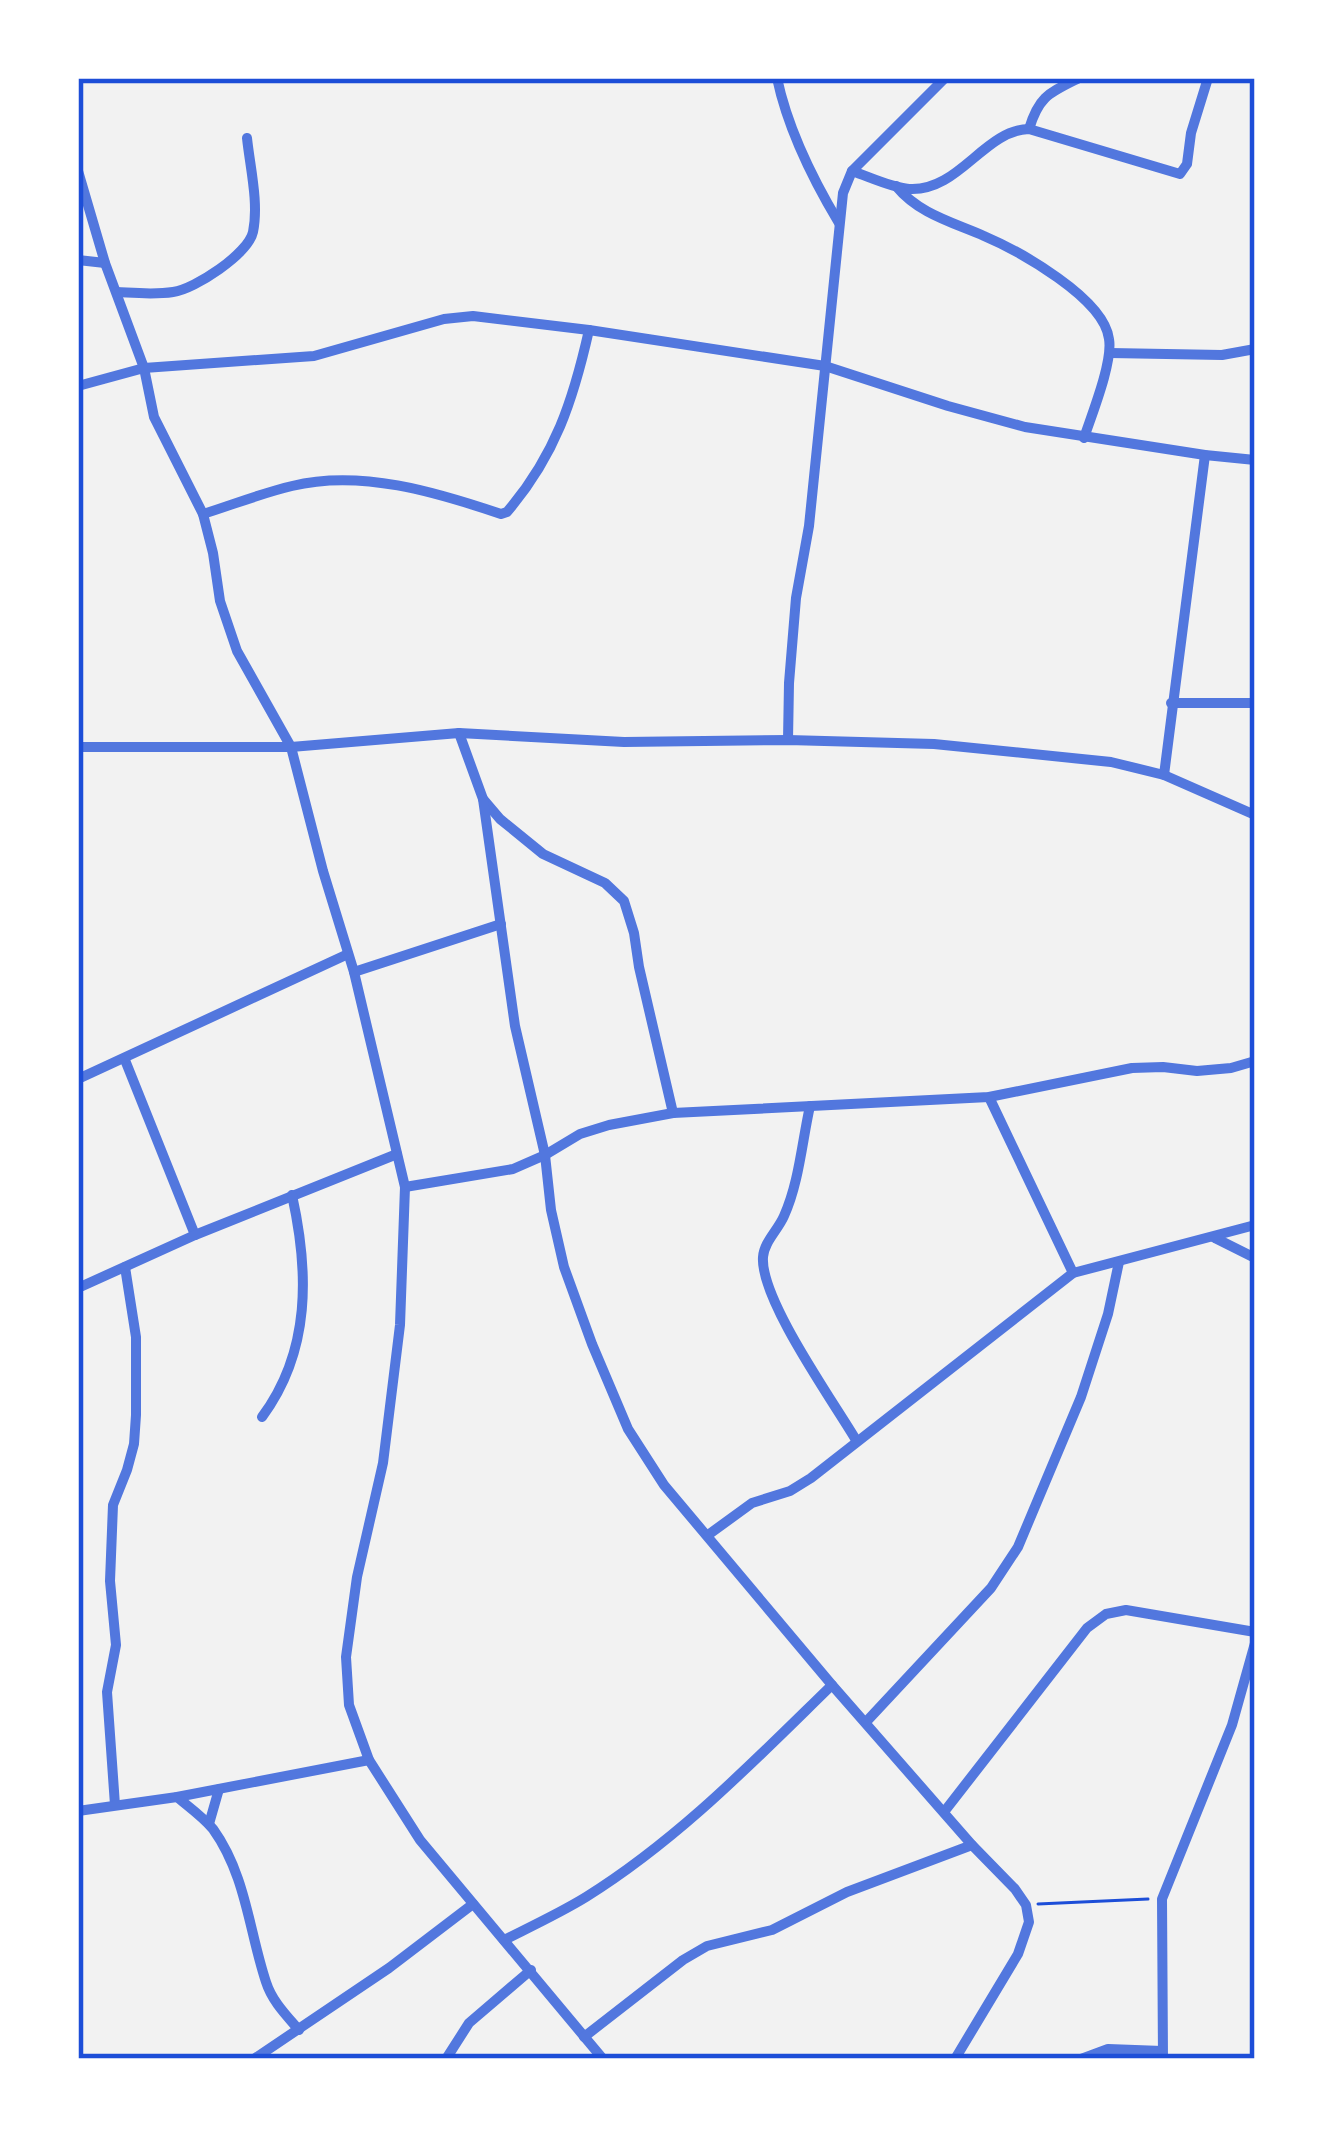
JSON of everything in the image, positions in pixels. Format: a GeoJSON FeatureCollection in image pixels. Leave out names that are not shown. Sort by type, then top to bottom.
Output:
{"type":"FeatureCollection","features":[{"type":"Feature","properties":{"kind":"street"},"geometry":{"type":"LineString","coordinates":[[777,78],[794,136],[840,226]]}},
{"type":"Feature","properties":{"kind":"street"},"geometry":{"type":"LineString","coordinates":[[788,740],[796,598],[808,526],[843,193],[852,171],[945,78]]}},
{"type":"Feature","properties":{"kind":"street"},"geometry":{"type":"LineString","coordinates":[[1029,129],[1040,101],[1079,78]]}},
{"type":"Feature","properties":{"kind":"street"},"geometry":{"type":"LineString","coordinates":[[852,171],[896,186],[935,184],[1008,133],[1029,129],[1180,174],[1185,170],[1208,78]]}},
{"type":"Feature","properties":{"kind":"street"},"geometry":{"type":"LineString","coordinates":[[117,292],[179,292],[239,253],[252,235],[254,207],[247,138]]}},
{"type":"Feature","properties":{"kind":"street"},"geometry":{"type":"LineString","coordinates":[[78,171],[105,263],[144,368],[154,417],[203,514],[220,602],[237,651],[291,747],[354,972],[405,1186],[400,1325],[383,1463],[357,1577],[346,1657],[349,1705],[369,1760],[420,1840],[531,1970],[595,2056]]}},
{"type":"Feature","properties":{"kind":"street"},"geometry":{"type":"LineString","coordinates":[[896,186],[916,207],[1006,246],[1086,299],[1106,328],[1109,353],[1084,438]]}},
{"type":"Feature","properties":{"kind":"street"},"geometry":{"type":"LineString","coordinates":[[78,260],[105,263]]}},
{"type":"Feature","properties":{"kind":"street"},"geometry":{"type":"LineString","coordinates":[[78,386],[144,368],[314,356],[444,319],[473,316],[825,365],[1024,428],[1255,460]]}},
{"type":"Feature","properties":{"kind":"street"},"geometry":{"type":"LineString","coordinates":[[203,514],[294,485],[325,482],[375,482],[506,512],[560,431],[590,330]]}},
{"type":"Feature","properties":{"kind":"street"},"geometry":{"type":"LineString","coordinates":[[1109,353],[1222,356],[1255,349]]}},
{"type":"Feature","properties":{"kind":"street"},"geometry":{"type":"LineString","coordinates":[[1163,775],[1205,455]]}},
{"type":"Feature","properties":{"kind":"street"},"geometry":{"type":"LineString","coordinates":[[1171,703],[1255,703]]}},
{"type":"Feature","properties":{"kind":"street"},"geometry":{"type":"LineString","coordinates":[[458,733],[483,800],[515,1026],[564,1267],[628,1429],[664,1484],[832,1685],[1026,1905],[1029,1922],[1018,1954],[955,2059]]}},
{"type":"Feature","properties":{"kind":"street"},"geometry":{"type":"LineString","coordinates":[[78,747],[291,747],[458,733],[624,742],[934,744],[1111,762],[1163,775],[1255,815]]}},
{"type":"Feature","properties":{"kind":"street"},"geometry":{"type":"LineString","coordinates":[[483,800],[543,854],[605,883],[624,901],[673,1113]]}},
{"type":"Feature","properties":{"kind":"street"},"geometry":{"type":"LineString","coordinates":[[354,972],[501,924]]}},
{"type":"Feature","properties":{"kind":"street"},"geometry":{"type":"LineString","coordinates":[[78,1079],[348,954]]}},
{"type":"Feature","properties":{"kind":"street"},"geometry":{"type":"LineString","coordinates":[[125,1060],[195,1235]]}},
{"type":"Feature","properties":{"kind":"street"},"geometry":{"type":"LineString","coordinates":[[405,1186],[512,1168],[580,1134],[673,1113],[988,1097],[1132,1068],[1197,1071],[1255,1061]]}},
{"type":"Feature","properties":{"kind":"street"},"geometry":{"type":"LineString","coordinates":[[988,1097],[1073,1274]]}},
{"type":"Feature","properties":{"kind":"street"},"geometry":{"type":"LineString","coordinates":[[809,1106],[794,1184],[784,1216],[763,1254],[765,1277],[778,1312],[856,1440]]}},
{"type":"Feature","properties":{"kind":"street"},"geometry":{"type":"LineString","coordinates":[[78,1288],[397,1154]]}},
{"type":"Feature","properties":{"kind":"street"},"geometry":{"type":"LineString","coordinates":[[262,1417],[279,1395],[304,1307],[292,1195]]}},
{"type":"Feature","properties":{"kind":"street"},"geometry":{"type":"LineString","coordinates":[[708,1535],[752,1502],[790,1491],[1073,1274],[1255,1225]]}},
{"type":"Feature","properties":{"kind":"street"},"geometry":{"type":"LineString","coordinates":[[1213,1238],[1255,1258]]}},
{"type":"Feature","properties":{"kind":"street"},"geometry":{"type":"LineString","coordinates":[[866,1722],[992,1588],[1018,1547],[1081,1397],[1119,1262]]}},
{"type":"Feature","properties":{"kind":"street"},"geometry":{"type":"LineString","coordinates":[[115,1805],[107,1692],[116,1645],[110,1581],[113,1505],[134,1444],[136,1415],[136,1337],[125,1267]]}},
{"type":"Feature","properties":{"kind":"street"},"geometry":{"type":"LineString","coordinates":[[944,1812],[1087,1628],[1106,1614],[1126,1610],[1255,1632]]}},
{"type":"Feature","properties":{"kind":"street"},"geometry":{"type":"LineString","coordinates":[[1081,2059],[1108,2049],[1162,2055],[1162,1899],[1232,1725],[1255,1643]]}},
{"type":"Feature","properties":{"kind":"street"},"geometry":{"type":"LineString","coordinates":[[505,1940],[586,1897],[649,1852],[709,1804],[832,1685]]}},
{"type":"Feature","properties":{"kind":"street"},"geometry":{"type":"LineString","coordinates":[[78,1810],[177,1798],[369,1760]]}},
{"type":"Feature","properties":{"kind":"street"},"geometry":{"type":"LineString","coordinates":[[209,1824],[219,1790]]}},
{"type":"Feature","properties":{"kind":"street"},"geometry":{"type":"LineString","coordinates":[[177,1798],[209,1824],[236,1870],[267,1984],[299,2030]]}},
{"type":"Feature","properties":{"kind":"street"},"geometry":{"type":"LineString","coordinates":[[584,2037],[707,1946],[772,1930],[847,1892],[972,1845]]}},
{"type":"Feature","properties":{"kind":"street"},"geometry":{"type":"LineString","coordinates":[[254,2059],[473,1904]]}},
{"type":"Feature","properties":{"kind":"street"},"geometry":{"type":"LineString","coordinates":[[446,2059],[470,2023],[531,1970]]}},
{"type":"Feature","properties":{"kind":"path"},"geometry":{"type":"LineString","coordinates":[[1026,1905],[1162,1899]]}}]}
